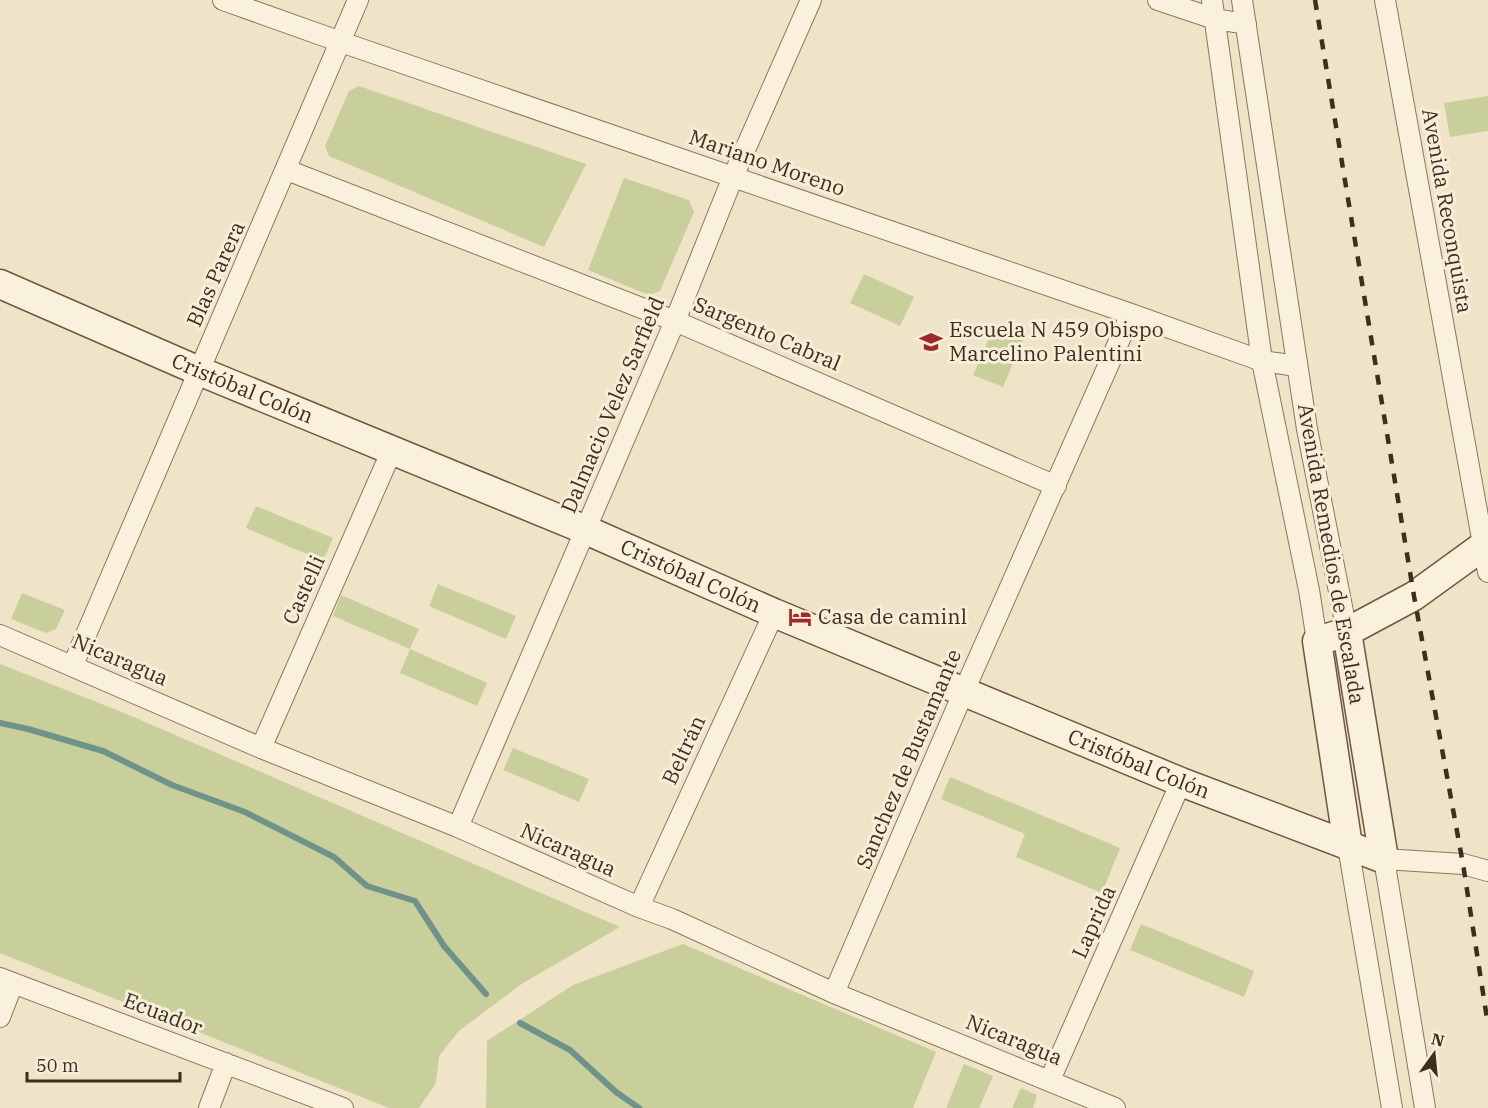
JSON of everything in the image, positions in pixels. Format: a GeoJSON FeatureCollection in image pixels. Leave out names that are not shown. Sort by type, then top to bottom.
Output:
{"type":"FeatureCollection","features":[{"type":"Feature","properties":{"kind":"street","name":"Mariano Moreno"},"geometry":{"type":"LineString","coordinates":[[223,0],[1262,361],[1297,366]]}},
{"type":"Feature","properties":{"kind":"street","name":"Blas Parera"},"geometry":{"type":"LineString","coordinates":[[73,665],[358,0]]}},
{"type":"Feature","properties":{"kind":"street","name":"Dalmacio Velez Sarfield"},"geometry":{"type":"LineString","coordinates":[[458,827],[675,321],[733,177],[811,0]]}},
{"type":"Feature","properties":{"kind":"street"},"geometry":{"type":"LineString","coordinates":[[1158,0],[1213,10],[1246,24]]}},
{"type":"Feature","properties":{"kind":"street","name":"Avenida Remedios de Escalada"},"geometry":{"type":"LineString","coordinates":[[1242,0],[1307,429],[1347,632],[1425,1108]]}},
{"type":"Feature","properties":{"kind":"street","name":"Avenida Reconquista"},"geometry":{"type":"LineString","coordinates":[[1385,0],[1487,551]]}},
{"type":"Feature","properties":{"kind":"street","name":"Avenida Remedios de Escalada"},"geometry":{"type":"LineString","coordinates":[[1213,10],[1262,361],[1309,590],[1348,846],[1392,1108]]}},
{"type":"Feature","properties":{"kind":"street","name":"Sargento Cabral"},"geometry":{"type":"LineString","coordinates":[[287,170],[675,321],[1056,486]]}},
{"type":"Feature","properties":{"kind":"street","name":"Cristóbal Colón"},"geometry":{"type":"LineString","coordinates":[[2,291],[586,530],[774,613],[1181,782],[1384,859]]}},
{"type":"Feature","properties":{"kind":"street","name":"Sanchez de Bustamante"},"geometry":{"type":"LineString","coordinates":[[834,993],[964,691],[1131,314]]}},
{"type":"Feature","properties":{"kind":"street","name":"Castelli"},"geometry":{"type":"LineString","coordinates":[[261,748],[392,450]]}},
{"type":"Feature","properties":{"kind":"street"},"geometry":{"type":"LineString","coordinates":[[1317,641],[1347,632],[1414,596],[1487,551]]}},
{"type":"Feature","properties":{"kind":"street","name":"Beltrán"},"geometry":{"type":"LineString","coordinates":[[639,908],[774,613]]}},
{"type":"Feature","properties":{"kind":"street","name":"Nicaragua"},"geometry":{"type":"LineString","coordinates":[[0,636],[73,665],[261,748],[458,827],[639,908],[672,919],[834,993],[1116,1108]]}},
{"type":"Feature","properties":{"kind":"street","name":"Laprida"},"geometry":{"type":"LineString","coordinates":[[1050,1080],[1181,782]]}},
{"type":"Feature","properties":{"kind":"street"},"geometry":{"type":"LineString","coordinates":[[1384,859],[1463,864],[1488,871]]}},
{"type":"Feature","properties":{"kind":"street"},"geometry":{"type":"LineString","coordinates":[[0,1017],[6,981]]}},
{"type":"Feature","properties":{"kind":"street","name":"Ecuador"},"geometry":{"type":"LineString","coordinates":[[6,981],[343,1108]]}},
{"type":"Feature","properties":{"kind":"street"},"geometry":{"type":"LineString","coordinates":[[208,1108],[226,1064]]}},
{"type":"Feature","properties":{"kind":"green space"},"geometry":{"type":"Polygon","coordinates":[[[359,86],[586,164],[544,247],[329,156],[325,146],[349,91],[359,86]]]}},
{"type":"Feature","properties":{"kind":"green space"},"geometry":{"type":"Polygon","coordinates":[[[1488,96],[1488,131],[1450,137],[1444,103],[1488,96]]]}},
{"type":"Feature","properties":{"kind":"green space"},"geometry":{"type":"Polygon","coordinates":[[[624,178],[689,200],[694,212],[660,291],[649,295],[588,270],[624,178]]]}},
{"type":"Feature","properties":{"kind":"green space"},"geometry":{"type":"Polygon","coordinates":[[[864,274],[914,297],[900,326],[850,303],[864,274]]]}},
{"type":"Feature","properties":{"kind":"green space"},"geometry":{"type":"Polygon","coordinates":[[[995,325],[1024,337],[1003,387],[973,375],[995,325]]]}},
{"type":"Feature","properties":{"kind":"green space"},"geometry":{"type":"Polygon","coordinates":[[[256,506],[333,538],[323,561],[246,528],[256,506]]]}},
{"type":"Feature","properties":{"kind":"green space"},"geometry":{"type":"Polygon","coordinates":[[[438,584],[516,616],[506,639],[429,606],[438,584]]]}},
{"type":"Feature","properties":{"kind":"green space"},"geometry":{"type":"Polygon","coordinates":[[[22,593],[65,610],[56,629],[46,633],[11,619],[22,593]]]}},
{"type":"Feature","properties":{"kind":"green space"},"geometry":{"type":"Polygon","coordinates":[[[341,595],[419,629],[410,649],[333,616],[341,595]]]}},
{"type":"Feature","properties":{"kind":"green space"},"geometry":{"type":"Polygon","coordinates":[[[410,649],[487,683],[477,706],[400,673],[410,649]]]}},
{"type":"Feature","properties":{"kind":"green space"},"geometry":{"type":"Polygon","coordinates":[[[0,664],[122,712],[620,927],[523,983],[459,1031],[439,1056],[436,1083],[419,1108],[389,1108],[0,953],[0,664]]]}},
{"type":"Feature","properties":{"kind":"green space"},"geometry":{"type":"Polygon","coordinates":[[[513,748],[589,779],[579,802],[503,770],[513,748]]]}},
{"type":"Feature","properties":{"kind":"green space"},"geometry":{"type":"Polygon","coordinates":[[[950,777],[1120,848],[1102,893],[1016,857],[1025,834],[941,799],[950,777]]]}},
{"type":"Feature","properties":{"kind":"green space"},"geometry":{"type":"Polygon","coordinates":[[[1141,924],[1254,971],[1244,997],[1130,950],[1141,924]]]}},
{"type":"Feature","properties":{"kind":"green space"},"geometry":{"type":"Polygon","coordinates":[[[683,944],[936,1052],[913,1108],[486,1108],[487,1041],[573,985],[683,944]]]}},
{"type":"Feature","properties":{"kind":"green space"},"geometry":{"type":"Polygon","coordinates":[[[964,1064],[993,1076],[979,1108],[946,1108],[964,1064]]]}},
{"type":"Feature","properties":{"kind":"green space"},"geometry":{"type":"Polygon","coordinates":[[[1021,1088],[1037,1095],[1033,1108],[1012,1108],[1021,1088]]]}},
{"type":"Feature","properties":{"kind":"waterway"},"geometry":{"type":"LineString","coordinates":[[0,723],[103,751],[172,785],[245,812],[334,857],[367,886],[415,901],[444,946],[486,994]]}},
{"type":"Feature","properties":{"kind":"waterway"},"geometry":{"type":"LineString","coordinates":[[520,1023],[570,1050],[616,1092],[639,1108]]}},
{"type":"Feature","properties":{"kind":"railway"},"geometry":{"type":"LineString","coordinates":[[1315,0],[1414,596],[1463,864],[1488,1025]]}},
{"type":"Feature","properties":{"kind":"place","name":"Escuela N 459 Obispo Marcelino Palentini"},"geometry":{"type":"Point","coordinates":[931,342]}},
{"type":"Feature","properties":{"kind":"place","name":"Casa de caminl"},"geometry":{"type":"Point","coordinates":[800,617]}}]}
